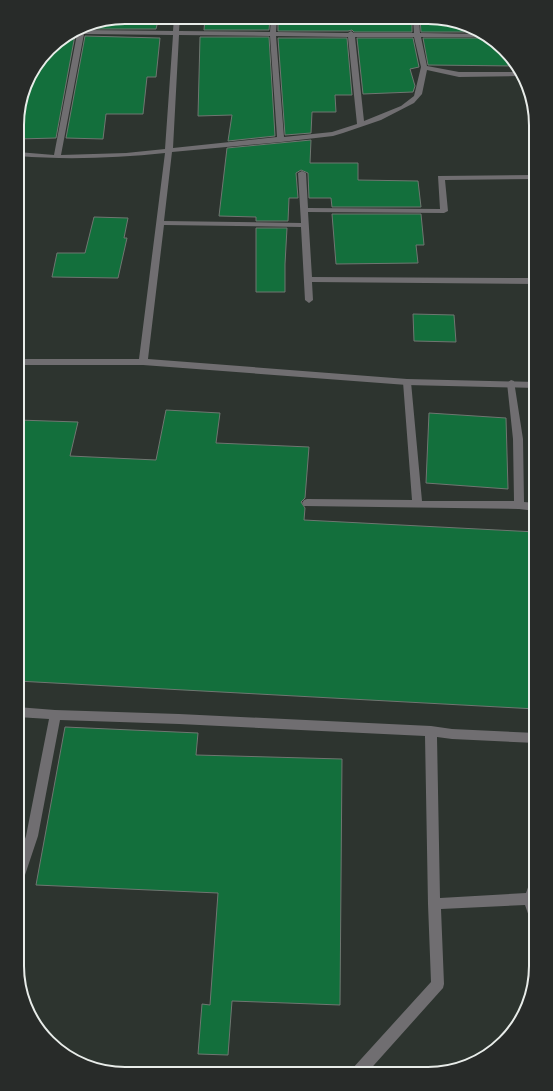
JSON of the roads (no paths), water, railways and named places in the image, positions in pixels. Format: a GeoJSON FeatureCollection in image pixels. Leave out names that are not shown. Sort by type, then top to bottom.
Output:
{"type":"FeatureCollection","features":[{"type":"Feature","properties":{"kind":"street"},"geometry":{"type":"LineString","coordinates":[[144,362],[169,151],[177,24]]}},
{"type":"Feature","properties":{"kind":"street"},"geometry":{"type":"LineString","coordinates":[[274,24],[273,34],[281,140]]}},
{"type":"Feature","properties":{"kind":"street"},"geometry":{"type":"LineString","coordinates":[[24,154],[57,157],[126,155],[333,134],[350,129],[405,107],[417,98],[424,67],[417,35],[416,24]]}},
{"type":"Feature","properties":{"kind":"street"},"geometry":{"type":"LineString","coordinates":[[90,30],[176,33],[352,33],[476,36]]}},
{"type":"Feature","properties":{"kind":"street"},"geometry":{"type":"LineString","coordinates":[[352,33],[361,124]]}},
{"type":"Feature","properties":{"kind":"street"},"geometry":{"type":"LineString","coordinates":[[57,157],[77,36]]}},
{"type":"Feature","properties":{"kind":"street"},"geometry":{"type":"LineString","coordinates":[[424,67],[436,72],[455,75],[515,74]]}},
{"type":"Feature","properties":{"kind":"street"},"geometry":{"type":"LineString","coordinates":[[302,172],[309,300]]}},
{"type":"Feature","properties":{"kind":"street"},"geometry":{"type":"LineString","coordinates":[[304,210],[444,211],[441,178],[529,177]]}},
{"type":"Feature","properties":{"kind":"street"},"geometry":{"type":"LineString","coordinates":[[161,223],[305,225]]}},
{"type":"Feature","properties":{"kind":"street"},"geometry":{"type":"LineString","coordinates":[[308,279],[529,281]]}},
{"type":"Feature","properties":{"kind":"street"},"geometry":{"type":"LineString","coordinates":[[24,362],[144,362],[406,382],[529,384]]}},
{"type":"Feature","properties":{"kind":"street"},"geometry":{"type":"LineString","coordinates":[[406,382],[417,504]]}},
{"type":"Feature","properties":{"kind":"street"},"geometry":{"type":"LineString","coordinates":[[511,383],[518,439],[518,505]]}},
{"type":"Feature","properties":{"kind":"street"},"geometry":{"type":"LineString","coordinates":[[307,503],[529,506]]}},
{"type":"Feature","properties":{"kind":"street"},"geometry":{"type":"LineString","coordinates":[[24,713],[55,716],[179,719],[431,731],[452,734],[529,738]]}},
{"type":"Feature","properties":{"kind":"street"},"geometry":{"type":"LineString","coordinates":[[24,860],[32,836],[55,716]]}},
{"type":"Feature","properties":{"kind":"street"},"geometry":{"type":"LineString","coordinates":[[363,1067],[438,984],[434,904],[431,731]]}},
{"type":"Feature","properties":{"kind":"street"},"geometry":{"type":"LineString","coordinates":[[434,904],[529,899]]}}]}
